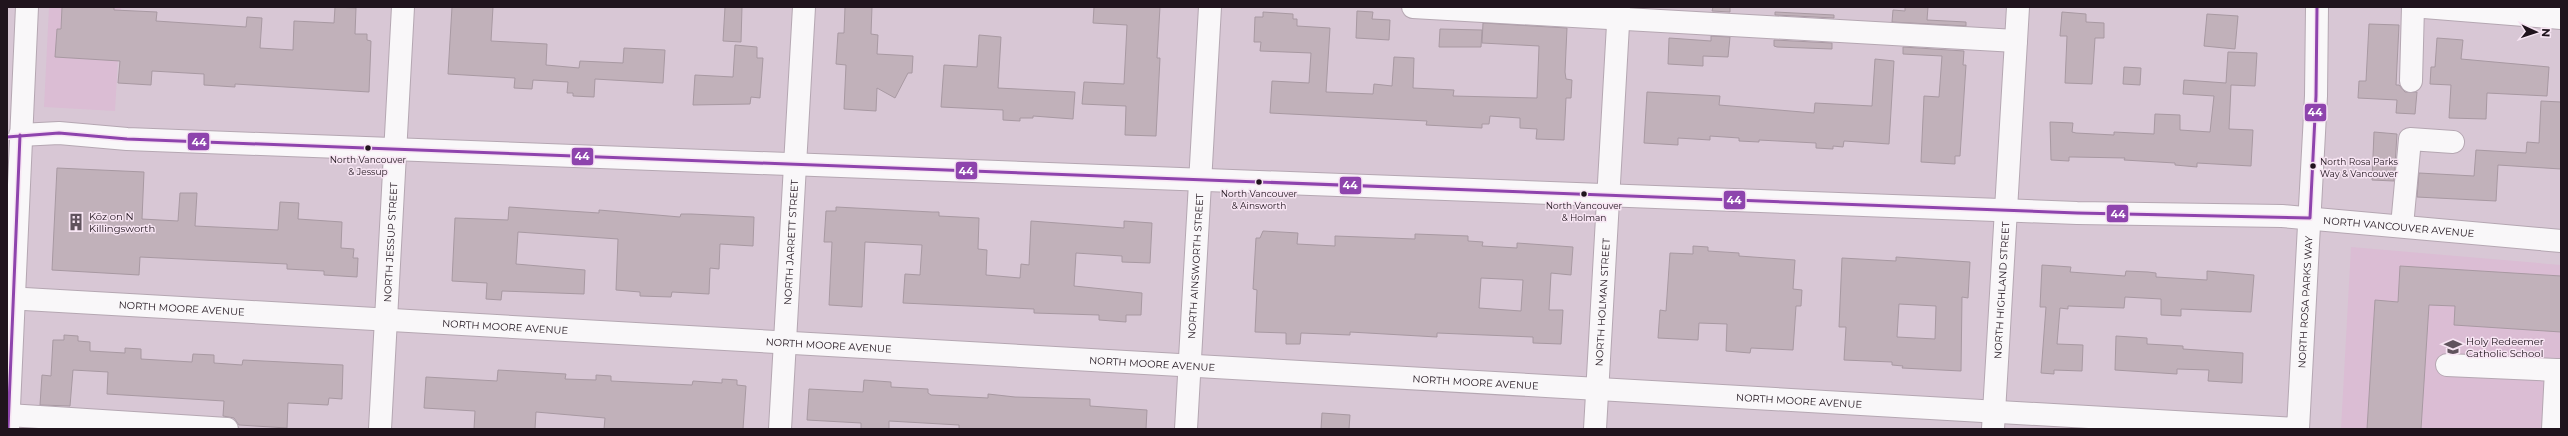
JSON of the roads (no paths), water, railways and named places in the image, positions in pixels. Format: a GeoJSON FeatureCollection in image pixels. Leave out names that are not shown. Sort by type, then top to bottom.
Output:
{"type":"FeatureCollection","features":[{"type":"Feature","properties":{"kind":"street"},"geometry":{"type":"LineString","coordinates":[[27,7],[14,136],[9,298],[8,422],[227,429]]}},
{"type":"Feature","properties":{"kind":"street","name":"NORTH JESSUP STREET"},"geometry":{"type":"LineString","coordinates":[[380,429],[403,7]]}},
{"type":"Feature","properties":{"kind":"street","name":"NORTH JARRETT STREET"},"geometry":{"type":"LineString","coordinates":[[780,429],[804,7]]}},
{"type":"Feature","properties":{"kind":"street","name":"NORTH AINSWORTH STREET"},"geometry":{"type":"LineString","coordinates":[[1186,429],[1210,7]]}},
{"type":"Feature","properties":{"kind":"street"},"geometry":{"type":"LineString","coordinates":[[1413,7],[1619,13],[2016,41]]}},
{"type":"Feature","properties":{"kind":"street","name":"NORTH HIGHLAND STREET"},"geometry":{"type":"LineString","coordinates":[[1994,420],[2018,7]]}},
{"type":"Feature","properties":{"kind":"street","name":"NORTH ROSA PARKS WAY"},"geometry":{"type":"LineString","coordinates":[[2298,429],[2316,96],[2317,7]]}},
{"type":"Feature","properties":{"kind":"street"},"geometry":{"type":"LineString","coordinates":[[2411,81],[2413,7]]}},
{"type":"Feature","properties":{"kind":"street"},"geometry":{"type":"LineString","coordinates":[[2424,7],[2561,18]]}},
{"type":"Feature","properties":{"kind":"street","name":"NORTH HOLMAN STREET"},"geometry":{"type":"LineString","coordinates":[[1595,429],[1619,13]]}},
{"type":"Feature","properties":{"kind":"street","name":"NORTH VANCOUVER AVENUE"},"geometry":{"type":"LineString","coordinates":[[14,136],[59,133],[127,139],[1200,180],[2006,210],[2310,218],[2561,241]]}},
{"type":"Feature","properties":{"kind":"street"},"geometry":{"type":"LineString","coordinates":[[2402,226],[2410,140],[2453,142]]}},
{"type":"Feature","properties":{"kind":"street","name":"NORTH MOORE AVENUE"},"geometry":{"type":"LineString","coordinates":[[9,298],[386,318],[1597,388],[1994,420],[2298,429]]}},
{"type":"Feature","properties":{"kind":"street"},"geometry":{"type":"LineString","coordinates":[[2447,365],[2558,370],[2553,429]]}},
{"type":"Feature","properties":{"kind":"place","name":"North Vancouver & Jessup"},"geometry":{"type":"Point","coordinates":[368,148]}},
{"type":"Feature","properties":{"kind":"place","name":"North Rosa Parks Way & Vancouver"},"geometry":{"type":"Point","coordinates":[2313,166]}},
{"type":"Feature","properties":{"kind":"place","name":"North Vancouver & Ainsworth"},"geometry":{"type":"Point","coordinates":[1259,182]}},
{"type":"Feature","properties":{"kind":"place","name":"North Vancouver & Holman"},"geometry":{"type":"Point","coordinates":[1584,194]}},
{"type":"Feature","properties":{"kind":"place","name":"Kōz on N Killingsworth"},"geometry":{"type":"Point","coordinates":[76,222]}},
{"type":"Feature","properties":{"kind":"place","name":"Holy Redeemer Catholic School"},"geometry":{"type":"Point","coordinates":[2453,347]}}]}
